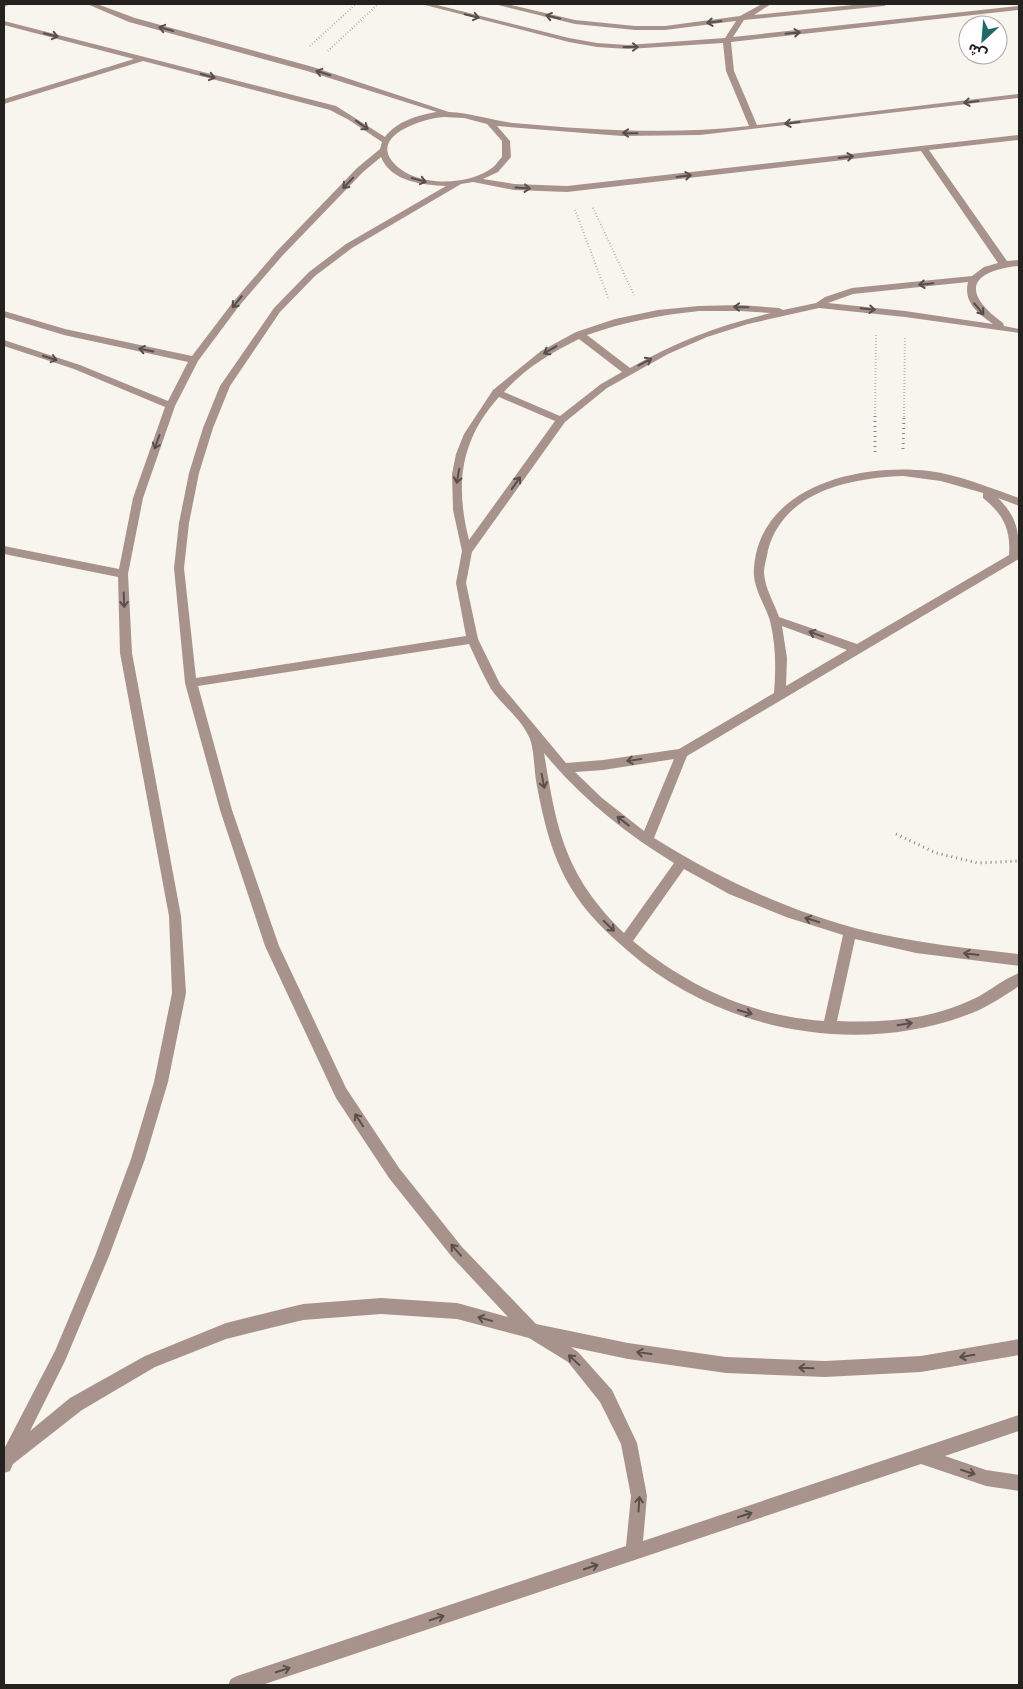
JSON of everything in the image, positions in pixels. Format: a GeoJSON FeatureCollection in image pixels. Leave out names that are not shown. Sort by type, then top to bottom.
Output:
{"type":"FeatureCollection","features":[{"type":"Feature","properties":{"kind":"street"},"geometry":{"type":"LineString","coordinates":[[91,4],[132,20],[310,69],[452,115],[489,122],[610,133],[658,134],[723,131],[1019,96]]}},
{"type":"Feature","properties":{"kind":"street"},"geometry":{"type":"LineString","coordinates":[[425,4],[569,40],[597,45],[643,46],[727,40],[1019,8]]}},
{"type":"Feature","properties":{"kind":"street"},"geometry":{"type":"LineString","coordinates":[[498,4],[575,22],[635,28],[665,28],[742,18],[884,4]]}},
{"type":"Feature","properties":{"kind":"street"},"geometry":{"type":"LineString","coordinates":[[754,127],[730,71],[727,40],[742,18],[767,4]]}},
{"type":"Feature","properties":{"kind":"street"},"geometry":{"type":"LineString","coordinates":[[4,23],[333,108],[352,118],[385,146],[386,160],[394,169],[406,177],[439,184],[475,180],[489,174],[500,166],[507,156],[508,146],[505,137],[489,122]]}},
{"type":"Feature","properties":{"kind":"street"},"geometry":{"type":"LineString","coordinates":[[4,102],[142,59]]}},
{"type":"Feature","properties":{"kind":"street"},"geometry":{"type":"LineString","coordinates":[[5,1463],[60,1356],[108,1239],[138,1159],[160,1082],[179,993],[175,916],[126,653],[123,574],[138,498],[170,406],[194,360],[236,304],[280,253],[385,146],[393,132],[418,118],[452,115]]}},
{"type":"Feature","properties":{"kind":"street"},"geometry":{"type":"LineString","coordinates":[[475,180],[514,187],[567,189],[1019,137]]}},
{"type":"Feature","properties":{"kind":"street"},"geometry":{"type":"LineString","coordinates":[[923,148],[1004,264]]}},
{"type":"Feature","properties":{"kind":"street"},"geometry":{"type":"LineString","coordinates":[[458,183],[349,246],[312,274],[277,310],[226,386],[208,428],[194,474],[184,523],[178,568],[191,682],[226,810],[272,946],[341,1093],[405,1187],[457,1252],[532,1331],[573,1357],[606,1396],[629,1443],[639,1496],[634,1552]]}},
{"type":"Feature","properties":{"kind":"street"},"geometry":{"type":"LineString","coordinates":[[1018,331],[993,322],[977,308],[971,298],[970,288],[974,279],[981,272],[991,267],[1019,263]]}},
{"type":"Feature","properties":{"kind":"street"},"geometry":{"type":"LineString","coordinates":[[819,305],[828,298],[852,291],[974,279]]}},
{"type":"Feature","properties":{"kind":"street"},"geometry":{"type":"LineString","coordinates":[[1018,331],[876,310],[819,305],[746,322],[704,335],[665,352],[628,371],[582,402],[561,420],[468,551],[461,583],[472,639],[496,688],[562,768],[598,802],[647,840],[682,862],[734,890],[791,914],[850,932],[916,947],[1019,960]]}},
{"type":"Feature","properties":{"kind":"street"},"geometry":{"type":"LineString","coordinates":[[468,551],[458,517],[456,483],[462,450],[476,420],[496,392],[534,360],[580,335],[618,321],[644,315],[701,307],[744,307],[789,312]]}},
{"type":"Feature","properties":{"kind":"street"},"geometry":{"type":"LineString","coordinates":[[4,314],[64,332],[194,360]]}},
{"type":"Feature","properties":{"kind":"street"},"geometry":{"type":"LineString","coordinates":[[580,335],[628,371]]}},
{"type":"Feature","properties":{"kind":"street"},"geometry":{"type":"LineString","coordinates":[[4,343],[77,367],[170,406]]}},
{"type":"Feature","properties":{"kind":"street"},"geometry":{"type":"LineString","coordinates":[[496,392],[561,420]]}},
{"type":"Feature","properties":{"kind":"street"},"geometry":{"type":"LineString","coordinates":[[780,695],[782,669],[780,644],[774,619],[763,594],[759,568],[763,544],[775,522],[792,504],[816,489],[844,478],[875,473],[903,472],[929,475],[1019,502]]}},
{"type":"Feature","properties":{"kind":"street"},"geometry":{"type":"LineString","coordinates":[[562,768],[603,765],[682,753],[1017,556],[1016,539],[1011,521],[998,504],[979,489]]}},
{"type":"Feature","properties":{"kind":"street"},"geometry":{"type":"LineString","coordinates":[[4,550],[123,574]]}},
{"type":"Feature","properties":{"kind":"street"},"geometry":{"type":"LineString","coordinates":[[774,619],[857,649]]}},
{"type":"Feature","properties":{"kind":"street"},"geometry":{"type":"LineString","coordinates":[[191,682],[472,639]]}},
{"type":"Feature","properties":{"kind":"street"},"geometry":{"type":"LineString","coordinates":[[534,733],[551,820],[560,853],[575,885],[597,915],[625,942],[658,970],[696,993],[738,1011],[783,1023],[829,1028],[880,1028],[929,1020],[974,1006],[1019,979]]}},
{"type":"Feature","properties":{"kind":"street"},"geometry":{"type":"LineString","coordinates":[[647,840],[682,753]]}},
{"type":"Feature","properties":{"kind":"street"},"geometry":{"type":"LineString","coordinates":[[625,942],[682,862]]}},
{"type":"Feature","properties":{"kind":"street"},"geometry":{"type":"LineString","coordinates":[[829,1028],[850,932]]}},
{"type":"Feature","properties":{"kind":"street"},"geometry":{"type":"LineString","coordinates":[[5,1463],[76,1404],[150,1361],[226,1331],[303,1312],[381,1306],[458,1311],[532,1331],[628,1351],[726,1365],[825,1369],[922,1364],[1019,1347]]}},
{"type":"Feature","properties":{"kind":"street"},"geometry":{"type":"LineString","coordinates":[[236,1685],[1019,1423]]}},
{"type":"Feature","properties":{"kind":"street"},"geometry":{"type":"LineString","coordinates":[[922,1456],[986,1478],[1019,1483]]}},
{"type":"Feature","properties":{"kind":"path"},"geometry":{"type":"LineString","coordinates":[[291,64],[356,4]]}},
{"type":"Feature","properties":{"kind":"path"},"geometry":{"type":"LineString","coordinates":[[310,69],[378,4]]}},
{"type":"Feature","properties":{"kind":"path"},"geometry":{"type":"LineString","coordinates":[[583,187],[644,315]]}},
{"type":"Feature","properties":{"kind":"path"},"geometry":{"type":"LineString","coordinates":[[567,189],[618,321]]}},
{"type":"Feature","properties":{"kind":"path"},"geometry":{"type":"LineString","coordinates":[[875,473],[876,310]]}},
{"type":"Feature","properties":{"kind":"path"},"geometry":{"type":"LineString","coordinates":[[903,472],[905,314]]}},
{"type":"Feature","properties":{"kind":"path"},"geometry":{"type":"LineString","coordinates":[[896,834],[936,853],[978,863],[1019,862]]}}]}
